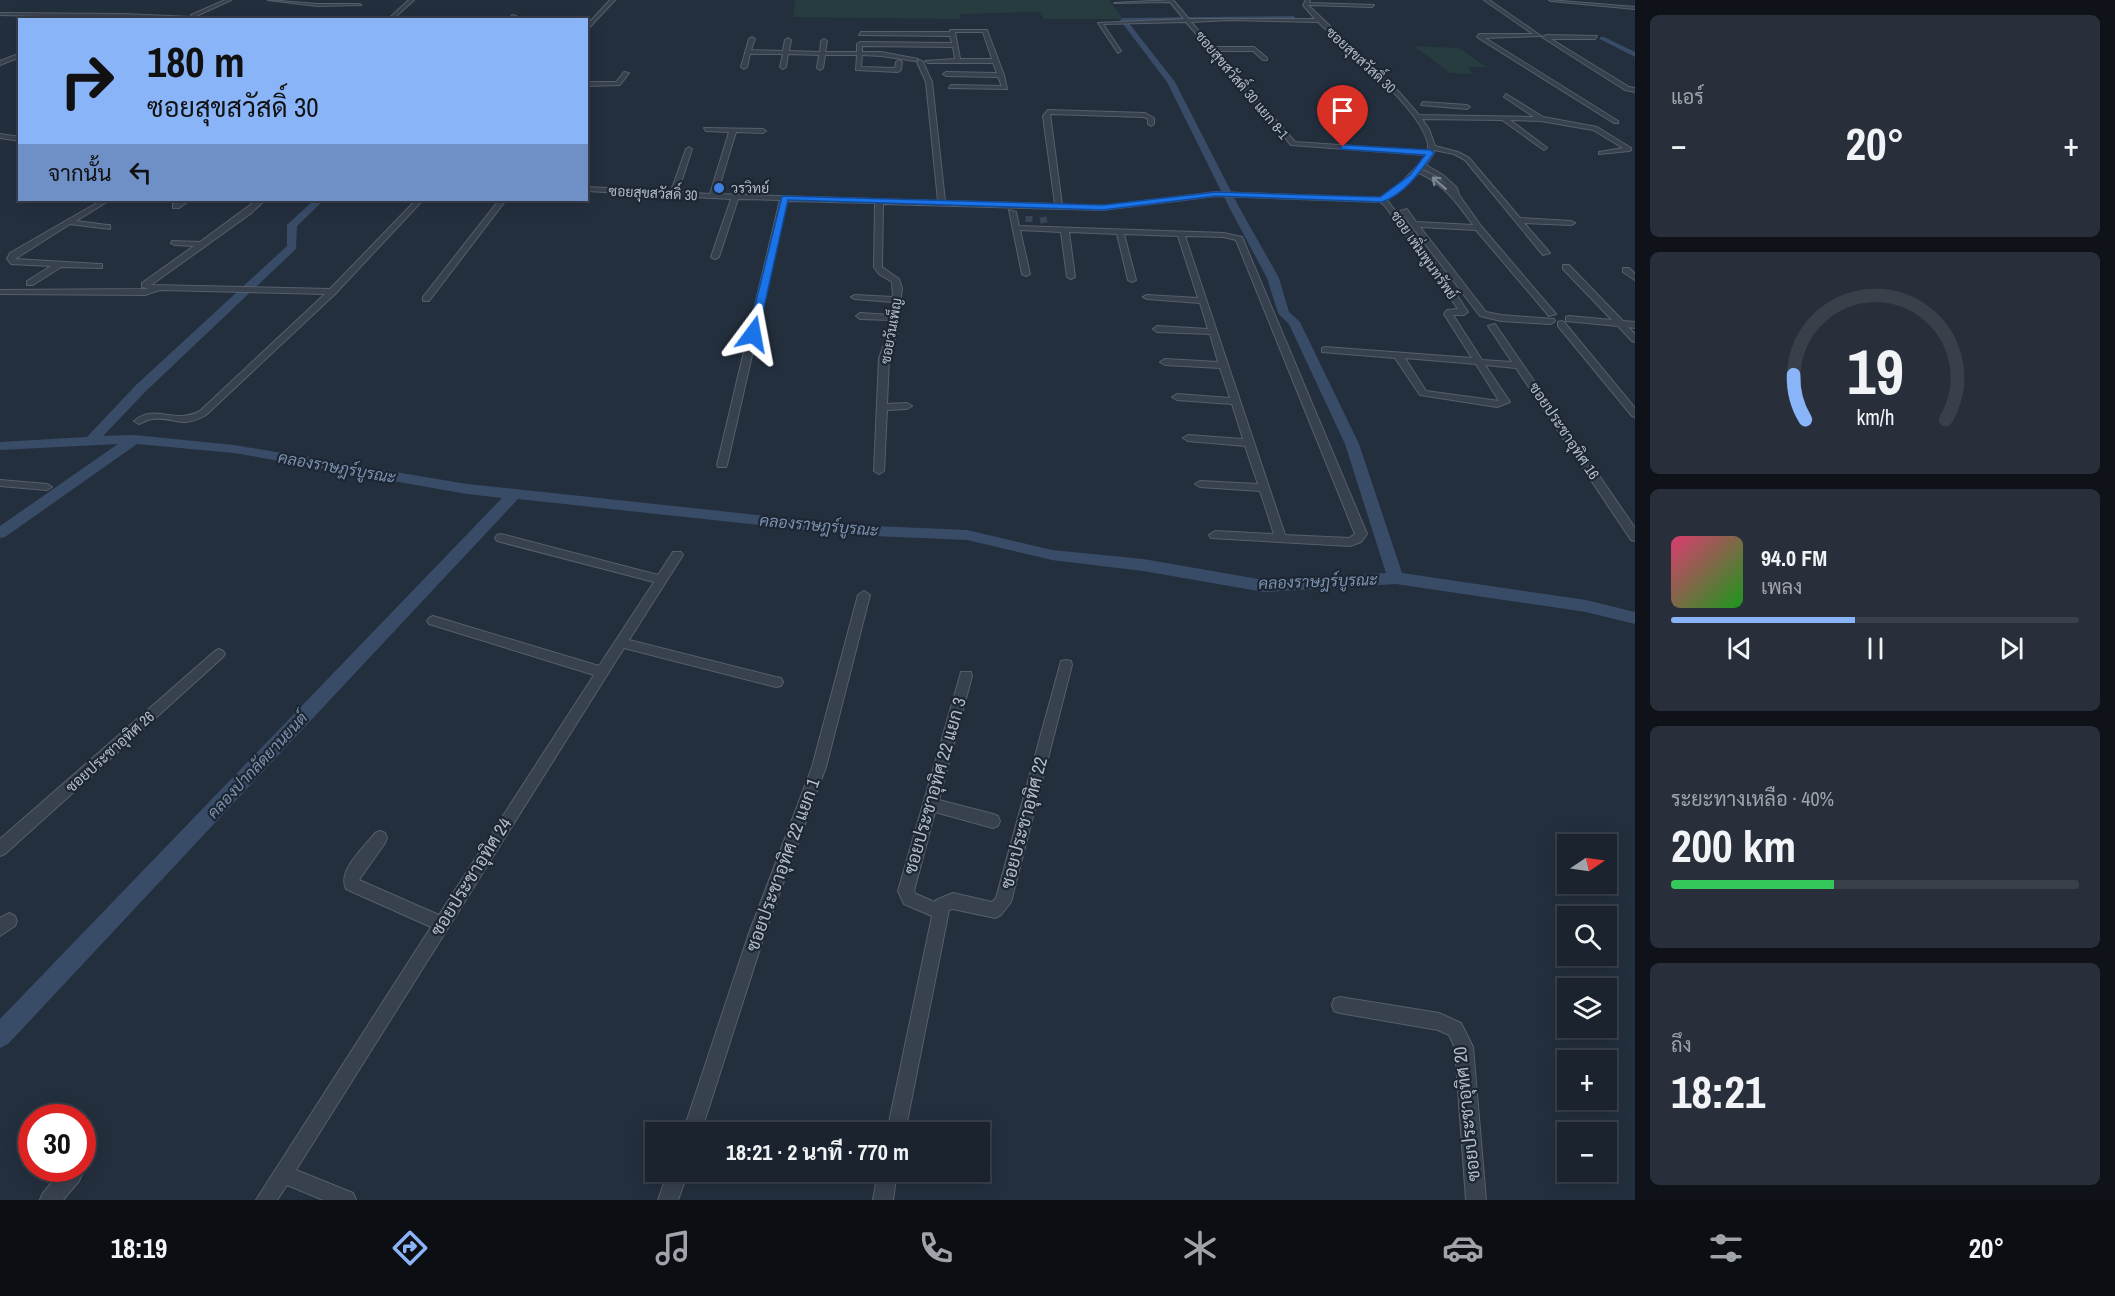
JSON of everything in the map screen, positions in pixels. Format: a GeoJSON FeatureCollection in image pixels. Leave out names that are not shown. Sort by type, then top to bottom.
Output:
{"type":"FeatureCollection","features":[{"type":"Feature","properties":{"kind":"street"},"geometry":{"type":"LineString","coordinates":[[0,14],[189,18],[230,0]]}},
{"type":"Feature","properties":{"kind":"street"},"geometry":{"type":"LineString","coordinates":[[270,0],[317,5],[359,5]]}},
{"type":"Feature","properties":{"kind":"street"},"geometry":{"type":"LineString","coordinates":[[588,28],[614,0]]}},
{"type":"Feature","properties":{"kind":"street"},"geometry":{"type":"LineString","coordinates":[[1486,0],[1627,89],[1635,90]]}},
{"type":"Feature","properties":{"kind":"street"},"geometry":{"type":"LineString","coordinates":[[1551,0],[1635,8]]}},
{"type":"Feature","properties":{"kind":"street"},"geometry":{"type":"LineString","coordinates":[[1624,0],[1635,1]]}},
{"type":"Feature","properties":{"kind":"street"},"geometry":{"type":"LineString","coordinates":[[392,18],[413,1]]}},
{"type":"Feature","properties":{"kind":"street"},"geometry":{"type":"LineString","coordinates":[[1116,3],[1170,1]]}},
{"type":"Feature","properties":{"kind":"street","name":"ซอยสุขสวัสดิ์ 30 แยก 8-1"},"geometry":{"type":"LineString","coordinates":[[1170,1],[1290,142],[1299,145],[1431,150]]}},
{"type":"Feature","properties":{"kind":"street"},"geometry":{"type":"LineString","coordinates":[[1307,2],[1372,6]]}},
{"type":"Feature","properties":{"kind":"street","name":"ซอยสุขสวัสดิ์ 30"},"geometry":{"type":"LineString","coordinates":[[1307,2],[1305,8],[1388,85],[1416,117],[1430,137],[1431,150]]}},
{"type":"Feature","properties":{"kind":"street"},"geometry":{"type":"LineString","coordinates":[[112,18],[120,15]]}},
{"type":"Feature","properties":{"kind":"street"},"geometry":{"type":"LineString","coordinates":[[1118,51],[1100,23],[1187,19],[1319,21]]}},
{"type":"Feature","properties":{"kind":"street"},"geometry":{"type":"LineString","coordinates":[[1531,30],[1567,31]]}},
{"type":"Feature","properties":{"kind":"street"},"geometry":{"type":"LineString","coordinates":[[899,62],[898,70],[858,69],[861,32],[952,34],[952,31],[985,31],[1005,88],[951,87]]}},
{"type":"Feature","properties":{"kind":"street"},"geometry":{"type":"LineString","coordinates":[[952,34],[958,61]]}},
{"type":"Feature","properties":{"kind":"street"},"geometry":{"type":"LineString","coordinates":[[1595,38],[1479,36],[1616,122]]}},
{"type":"Feature","properties":{"kind":"street"},"geometry":{"type":"LineString","coordinates":[[1521,41],[1519,39],[1541,36]]}},
{"type":"Feature","properties":{"kind":"street"},"geometry":{"type":"LineString","coordinates":[[744,67],[752,39]]}},
{"type":"Feature","properties":{"kind":"street"},"geometry":{"type":"LineString","coordinates":[[783,67],[788,40]]}},
{"type":"Feature","properties":{"kind":"street"},"geometry":{"type":"LineString","coordinates":[[820,68],[824,40]]}},
{"type":"Feature","properties":{"kind":"street"},"geometry":{"type":"LineString","coordinates":[[860,44],[955,45]]}},
{"type":"Feature","properties":{"kind":"street"},"geometry":{"type":"LineString","coordinates":[[1212,49],[1254,49],[1265,59]]}},
{"type":"Feature","properties":{"kind":"street"},"geometry":{"type":"LineString","coordinates":[[748,52],[888,54],[922,61],[996,61]]}},
{"type":"Feature","properties":{"kind":"street"},"geometry":{"type":"LineString","coordinates":[[0,63],[18,56]]}},
{"type":"Feature","properties":{"kind":"street"},"geometry":{"type":"LineString","coordinates":[[922,61],[932,70],[934,78],[929,82]]}},
{"type":"Feature","properties":{"kind":"street"},"geometry":{"type":"LineString","coordinates":[[922,61],[929,82],[942,202]]}},
{"type":"Feature","properties":{"kind":"street"},"geometry":{"type":"LineString","coordinates":[[588,84],[618,84],[626,73]]}},
{"type":"Feature","properties":{"kind":"street"},"geometry":{"type":"LineString","coordinates":[[946,74],[1001,75]]}},
{"type":"Feature","properties":{"kind":"street"},"geometry":{"type":"LineString","coordinates":[[1506,96],[1541,119]]}},
{"type":"Feature","properties":{"kind":"street"},"geometry":{"type":"LineString","coordinates":[[1423,105],[1467,107]]}},
{"type":"Feature","properties":{"kind":"street"},"geometry":{"type":"LineString","coordinates":[[1448,106],[1460,118]]}},
{"type":"Feature","properties":{"kind":"street"},"geometry":{"type":"LineString","coordinates":[[1059,206],[1046,116],[1048,112],[1145,115],[1151,118],[1151,124]]}},
{"type":"Feature","properties":{"kind":"street"},"geometry":{"type":"LineString","coordinates":[[1416,117],[1541,119],[1595,128],[1629,149],[1601,153]]}},
{"type":"Feature","properties":{"kind":"street"},"geometry":{"type":"LineString","coordinates":[[1504,119],[1544,148]]}},
{"type":"Feature","properties":{"kind":"street"},"geometry":{"type":"LineString","coordinates":[[706,129],[762,130]]}},
{"type":"Feature","properties":{"kind":"street"},"geometry":{"type":"LineString","coordinates":[[713,195],[733,130]]}},
{"type":"Feature","properties":{"kind":"street"},"geometry":{"type":"LineString","coordinates":[[0,136],[16,138]]}},
{"type":"Feature","properties":{"kind":"street"},"geometry":{"type":"LineString","coordinates":[[0,143],[16,138]]}},
{"type":"Feature","properties":{"kind":"street"},"geometry":{"type":"LineString","coordinates":[[674,194],[689,149]]}},
{"type":"Feature","properties":{"kind":"street"},"geometry":{"type":"LineString","coordinates":[[1382,200],[1393,194],[1419,168],[1431,150],[1456,153],[1467,159],[1545,253]]}},
{"type":"Feature","properties":{"kind":"street"},"geometry":{"type":"LineString","coordinates":[[1419,168],[1446,179],[1455,189],[1455,195],[1478,228],[1558,319],[1635,414]]}},
{"type":"Feature","properties":{"kind":"street","name":"ซอยสุขสวัสดิ์ 30"},"geometry":{"type":"LineString","coordinates":[[588,189],[784,198],[1113,207],[1216,194],[1382,200]]}},
{"type":"Feature","properties":{"kind":"street"},"geometry":{"type":"LineString","coordinates":[[715,257],[735,196]]}},
{"type":"Feature","properties":{"kind":"street"},"geometry":{"type":"LineString","coordinates":[[722,465],[784,198]]}},
{"type":"Feature","properties":{"kind":"street","name":"ซอยวันเพ็ญ"},"geometry":{"type":"LineString","coordinates":[[879,200],[878,267],[896,281],[892,337],[884,358],[879,471]]}},
{"type":"Feature","properties":{"kind":"street","name":"ซอย เพิ่มพูนทรัพย์"},"geometry":{"type":"LineString","coordinates":[[1382,200],[1388,204],[1464,312],[1448,314],[1482,362]]}},
{"type":"Feature","properties":{"kind":"street"},"geometry":{"type":"LineString","coordinates":[[0,264],[104,201]]}},
{"type":"Feature","properties":{"kind":"street"},"geometry":{"type":"LineString","coordinates":[[176,206],[184,201]]}},
{"type":"Feature","properties":{"kind":"street"},"geometry":{"type":"LineString","coordinates":[[260,201],[145,285],[159,288],[332,292]]}},
{"type":"Feature","properties":{"kind":"street"},"geometry":{"type":"LineString","coordinates":[[140,421],[156,416],[183,422],[194,419],[332,292],[418,201]]}},
{"type":"Feature","properties":{"kind":"street"},"geometry":{"type":"LineString","coordinates":[[426,299],[501,201]]}},
{"type":"Feature","properties":{"kind":"street"},"geometry":{"type":"LineString","coordinates":[[1027,205],[1029,222]]}},
{"type":"Feature","properties":{"kind":"street"},"geometry":{"type":"LineString","coordinates":[[1042,206],[1044,223]]}},
{"type":"Feature","properties":{"kind":"street"},"geometry":{"type":"LineString","coordinates":[[1404,211],[1483,314],[1501,318],[1558,319],[1635,325]]}},
{"type":"Feature","properties":{"kind":"street"},"geometry":{"type":"LineString","coordinates":[[1012,212],[1026,274]]}},
{"type":"Feature","properties":{"kind":"street"},"geometry":{"type":"LineString","coordinates":[[1518,220],[1571,223]]}},
{"type":"Feature","properties":{"kind":"street"},"geometry":{"type":"LineString","coordinates":[[68,222],[107,227]]}},
{"type":"Feature","properties":{"kind":"street"},"geometry":{"type":"LineString","coordinates":[[1016,228],[1029,222],[1044,223],[1065,230],[1233,236],[1239,239],[1360,534],[1357,539],[1350,542],[1215,535]]}},
{"type":"Feature","properties":{"kind":"street"},"geometry":{"type":"LineString","coordinates":[[1414,225],[1478,228]]}},
{"type":"Feature","properties":{"kind":"street"},"geometry":{"type":"LineString","coordinates":[[1065,230],[1071,277]]}},
{"type":"Feature","properties":{"kind":"street"},"geometry":{"type":"LineString","coordinates":[[1120,232],[1132,280]]}},
{"type":"Feature","properties":{"kind":"street"},"geometry":{"type":"LineString","coordinates":[[1181,234],[1281,539]]}},
{"type":"Feature","properties":{"kind":"street"},"geometry":{"type":"LineString","coordinates":[[175,243],[200,244]]}},
{"type":"Feature","properties":{"kind":"street"},"geometry":{"type":"LineString","coordinates":[[11,259],[99,266]]}},
{"type":"Feature","properties":{"kind":"street"},"geometry":{"type":"LineString","coordinates":[[30,284],[60,264]]}},
{"type":"Feature","properties":{"kind":"street"},"geometry":{"type":"LineString","coordinates":[[1566,267],[1635,339]]}},
{"type":"Feature","properties":{"kind":"street"},"geometry":{"type":"LineString","coordinates":[[1626,270],[1635,278]]}},
{"type":"Feature","properties":{"kind":"street"},"geometry":{"type":"LineString","coordinates":[[0,291],[145,293],[159,288]]}},
{"type":"Feature","properties":{"kind":"street"},"geometry":{"type":"LineString","coordinates":[[855,297],[896,300]]}},
{"type":"Feature","properties":{"kind":"street"},"geometry":{"type":"LineString","coordinates":[[1147,297],[1203,301]]}},
{"type":"Feature","properties":{"kind":"street"},"geometry":{"type":"LineString","coordinates":[[860,316],[894,318]]}},
{"type":"Feature","properties":{"kind":"street","name":"ซอยประชาอุทิศ 16"},"geometry":{"type":"LineString","coordinates":[[1492,326],[1635,537]]}},
{"type":"Feature","properties":{"kind":"street"},"geometry":{"type":"LineString","coordinates":[[1157,329],[1214,332]]}},
{"type":"Feature","properties":{"kind":"street"},"geometry":{"type":"LineString","coordinates":[[1325,350],[1519,366]]}},
{"type":"Feature","properties":{"kind":"street"},"geometry":{"type":"LineString","coordinates":[[1398,355],[1423,393],[1502,404],[1505,402],[1482,362]]}},
{"type":"Feature","properties":{"kind":"street"},"geometry":{"type":"LineString","coordinates":[[1165,362],[1224,365]]}},
{"type":"Feature","properties":{"kind":"street"},"geometry":{"type":"LineString","coordinates":[[1177,398],[1236,401]]}},
{"type":"Feature","properties":{"kind":"street"},"geometry":{"type":"LineString","coordinates":[[882,406],[907,406]]}},
{"type":"Feature","properties":{"kind":"street"},"geometry":{"type":"LineString","coordinates":[[1188,438],[1250,442]]}},
{"type":"Feature","properties":{"kind":"street"},"geometry":{"type":"LineString","coordinates":[[0,483],[47,487]]}},
{"type":"Feature","properties":{"kind":"street"},"geometry":{"type":"LineString","coordinates":[[1200,484],[1264,488]]}},
{"type":"Feature","properties":{"kind":"street"},"geometry":{"type":"LineString","coordinates":[[501,538],[661,580]]}},
{"type":"Feature","properties":{"kind":"street","name":"ซอยประชาอุทิศ 24"},"geometry":{"type":"LineString","coordinates":[[266,1200],[677,555]]}},
{"type":"Feature","properties":{"kind":"street","name":"ซอยประชาอุทิศ 22 แยก 1"},"geometry":{"type":"LineString","coordinates":[[695,1122],[757,933],[819,766],[864,595]]}},
{"type":"Feature","properties":{"kind":"street"},"geometry":{"type":"LineString","coordinates":[[433,621],[601,672]]}},
{"type":"Feature","properties":{"kind":"street"},"geometry":{"type":"LineString","coordinates":[[622,643],[776,682]]}},
{"type":"Feature","properties":{"kind":"street","name":"ซอยประชาอุทิศ 26"},"geometry":{"type":"LineString","coordinates":[[0,849],[219,654]]}},
{"type":"Feature","properties":{"kind":"street","name":"ซอยประชาอุทิศ 22"},"geometry":{"type":"LineString","coordinates":[[940,912],[942,905],[953,901],[996,910],[1003,902],[1066,665]]}},
{"type":"Feature","properties":{"kind":"street","name":"ซอยประชาอุทิศ 22 แยก 3"},"geometry":{"type":"LineString","coordinates":[[940,912],[910,899],[906,891],[966,676]]}},
{"type":"Feature","properties":{"kind":"street"},"geometry":{"type":"LineString","coordinates":[[931,804],[993,821]]}},
{"type":"Feature","properties":{"kind":"street"},"geometry":{"type":"LineString","coordinates":[[380,837],[351,876],[351,884],[441,924]]}},
{"type":"Feature","properties":{"kind":"street"},"geometry":{"type":"LineString","coordinates":[[898,1122],[940,912]]}},
{"type":"Feature","properties":{"kind":"street","name":"ซอยประชาอุทิศ 20"},"geometry":{"type":"LineString","coordinates":[[1340,1005],[1439,1022],[1455,1029],[1464,1047],[1476,1200]]}},
{"type":"Feature","properties":{"kind":"street"},"geometry":{"type":"LineString","coordinates":[[283,1174],[346,1200]]}},
{"type":"Feature","properties":{"kind":"street"},"geometry":{"type":"LineString","coordinates":[[50,1200],[65,1182]]}},
{"type":"Feature","properties":{"kind":"street"},"geometry":{"type":"LineString","coordinates":[[668,1200],[674,1182]]}},
{"type":"Feature","properties":{"kind":"street"},"geometry":{"type":"LineString","coordinates":[[883,1200],[886,1182]]}},
{"type":"Feature","properties":{"kind":"green space"},"geometry":{"type":"Polygon","coordinates":[[[795,0],[1109,0],[1123,19],[1044,19],[1039,12],[961,14],[960,19],[793,17],[795,0]]]}},
{"type":"Feature","properties":{"kind":"green space"},"geometry":{"type":"Polygon","coordinates":[[[1414,46],[1459,48],[1486,67],[1468,67],[1473,74],[1450,73],[1414,46]]]}},
{"type":"Feature","properties":{"kind":"waterway"},"geometry":{"type":"LineString","coordinates":[[1294,18],[1123,20],[1171,82],[1234,207],[1273,278],[1284,313],[1294,322],[1352,444],[1396,578]]}},
{"type":"Feature","properties":{"kind":"waterway"},"geometry":{"type":"LineString","coordinates":[[1602,38],[1635,55]]}},
{"type":"Feature","properties":{"kind":"waterway"},"geometry":{"type":"LineString","coordinates":[[91,441],[141,388],[292,247],[292,225],[318,201]]}},
{"type":"Feature","properties":{"kind":"waterway","name":"คลองราษฎร์บูรณะ"},"geometry":{"type":"LineString","coordinates":[[0,446],[134,439],[234,449],[467,489],[514,494]]}},
{"type":"Feature","properties":{"kind":"waterway"},"geometry":{"type":"LineString","coordinates":[[0,533],[133,440]]}},
{"type":"Feature","properties":{"kind":"waterway","name":"คลองปากลัดยานยนต์"},"geometry":{"type":"LineString","coordinates":[[0,1036],[514,494]]}},
{"type":"Feature","properties":{"kind":"waterway","name":"คลองราษฎร์บูรณะ"},"geometry":{"type":"LineString","coordinates":[[514,494],[852,530],[967,535],[1052,555],[1143,565],[1264,586],[1396,578]]}},
{"type":"Feature","properties":{"kind":"waterway","name":"คลองราษฎร์บูรณะ"},"geometry":{"type":"LineString","coordinates":[[1396,578],[1586,606],[1635,618]]}},
{"type":"Feature","properties":{"kind":"tunnel"},"geometry":{"type":"LineString","coordinates":[[1029,216],[1029,222]]}},
{"type":"Feature","properties":{"kind":"tunnel"},"geometry":{"type":"LineString","coordinates":[[1043,217],[1044,223]]}},
{"type":"Feature","properties":{"kind":"place","name":"วรวิทย์"},"geometry":{"type":"Point","coordinates":[719,188]}},
{"type":"Feature","properties":{"kind":"route"},"geometry":{"type":"LineString","coordinates":[[753,334],[784,198],[1103,208],[1216,194],[1382,200],[1393,194],[1412,177],[1431,153],[1343,147]]}}]}
